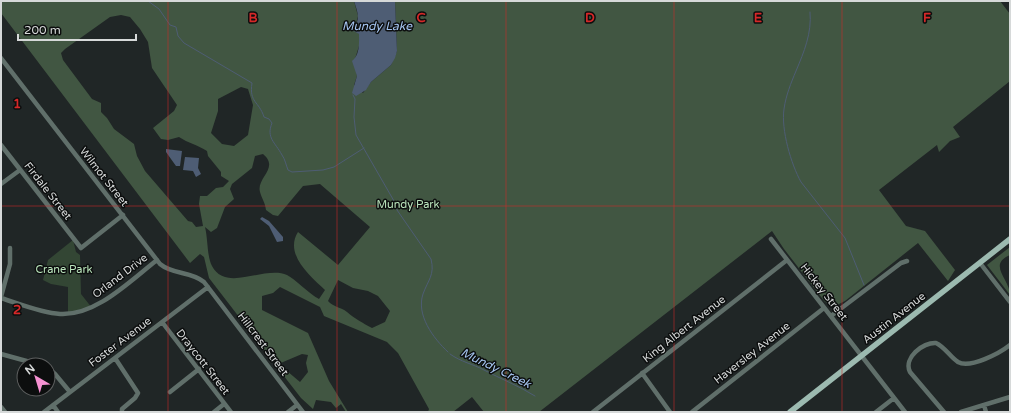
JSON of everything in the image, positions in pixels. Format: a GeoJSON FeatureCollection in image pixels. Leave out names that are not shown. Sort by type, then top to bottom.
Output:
{"type":"FeatureCollection","features":[{"type":"Feature","properties":{"kind":"main road","name":"Austin Avenue"},"geometry":{"type":"LineString","coordinates":[[790,412],[1010,239]]}},
{"type":"Feature","properties":{"kind":"street","name":"Wilmot Street"},"geometry":{"type":"LineString","coordinates":[[1,58],[157,260],[170,271],[195,277],[208,287]]}},
{"type":"Feature","properties":{"kind":"street","name":"Firdale Street"},"geometry":{"type":"LineString","coordinates":[[1,145],[81,248],[123,215]]}},
{"type":"Feature","properties":{"kind":"street"},"geometry":{"type":"LineString","coordinates":[[1,184],[20,170]]}},
{"type":"Feature","properties":{"kind":"street","name":"Hickey Street"},"geometry":{"type":"LineString","coordinates":[[771,239],[905,412]]}},
{"type":"Feature","properties":{"kind":"street"},"geometry":{"type":"LineString","coordinates":[[1,298],[10,264],[10,248]]}},
{"type":"Feature","properties":{"kind":"street","name":"Orland Drive"},"geometry":{"type":"LineString","coordinates":[[1,298],[50,313],[78,313],[92,308],[105,300],[157,260]]}},
{"type":"Feature","properties":{"kind":"street","name":"King Albert Avenue"},"geometry":{"type":"LineString","coordinates":[[593,412],[787,260]]}},
{"type":"Feature","properties":{"kind":"street"},"geometry":{"type":"LineString","coordinates":[[831,316],[901,263],[907,261]]}},
{"type":"Feature","properties":{"kind":"street"},"geometry":{"type":"LineString","coordinates":[[980,263],[1010,302]]}},
{"type":"Feature","properties":{"kind":"street","name":"Foster Avenue"},"geometry":{"type":"LineString","coordinates":[[44,412],[208,287]]}},
{"type":"Feature","properties":{"kind":"street","name":"Hillcrest Street"},"geometry":{"type":"LineString","coordinates":[[208,287],[303,412]]}},
{"type":"Feature","properties":{"kind":"street","name":"Haversley Avenue"},"geometry":{"type":"LineString","coordinates":[[692,412],[824,308]]}},
{"type":"Feature","properties":{"kind":"street","name":"Draycott Street"},"geometry":{"type":"LineString","coordinates":[[162,322],[231,412]]}},
{"type":"Feature","properties":{"kind":"street"},"geometry":{"type":"LineString","coordinates":[[944,412],[910,372],[908,366],[912,356],[924,346],[936,343],[956,361],[966,364],[989,357],[1010,345]]}},
{"type":"Feature","properties":{"kind":"street"},"geometry":{"type":"LineString","coordinates":[[1,354],[16,358]]}},
{"type":"Feature","properties":{"kind":"street"},"geometry":{"type":"LineString","coordinates":[[115,358],[138,393],[136,397],[122,409],[122,412]]}},
{"type":"Feature","properties":{"kind":"street"},"geometry":{"type":"LineString","coordinates":[[170,392],[199,369]]}},
{"type":"Feature","properties":{"kind":"street"},"geometry":{"type":"LineString","coordinates":[[642,373],[670,412]]}},
{"type":"Feature","properties":{"kind":"street"},"geometry":{"type":"LineString","coordinates":[[56,375],[70,392]]}},
{"type":"Feature","properties":{"kind":"street"},"geometry":{"type":"LineString","coordinates":[[961,412],[1010,397]]}},
{"type":"Feature","properties":{"kind":"street"},"geometry":{"type":"LineString","coordinates":[[876,412],[894,398]]}},
{"type":"Feature","properties":{"kind":"street"},"geometry":{"type":"LineString","coordinates":[[214,412],[224,404]]}},
{"type":"Feature","properties":{"kind":"street"},"geometry":{"type":"LineString","coordinates":[[288,412],[297,405]]}},
{"type":"Feature","properties":{"kind":"street"},"geometry":{"type":"LineString","coordinates":[[984,405],[986,412]]}},
{"type":"Feature","properties":{"kind":"street"},"geometry":{"type":"LineString","coordinates":[[53,406],[58,412]]}},
{"type":"Feature","properties":{"kind":"street"},"geometry":{"type":"LineString","coordinates":[[1,407],[5,412]]}},
{"type":"Feature","properties":{"kind":"green space","name":"Mundy Park"},"geometry":{"type":"Polygon","coordinates":[[[1,1],[354,1],[358,16],[355,27],[359,34],[359,46],[355,59],[357,76],[354,85],[363,93],[371,82],[391,65],[397,51],[395,1],[1000,1],[1010,14],[1010,81],[953,127],[960,137],[950,141],[939,152],[937,145],[879,190],[906,226],[925,231],[955,270],[948,281],[918,243],[845,301],[837,305],[825,302],[772,231],[539,412],[484,412],[472,397],[453,412],[428,412],[429,409],[398,353],[387,342],[324,316],[320,307],[280,287],[273,293],[262,296],[262,310],[308,333],[329,381],[348,412],[346,412],[341,404],[336,408],[331,402],[316,400],[313,409],[301,398],[280,371],[287,371],[300,382],[308,372],[306,363],[308,355],[302,354],[276,365],[209,278],[204,257],[200,254],[190,263],[1,13],[1,1]],[[121,15],[110,17],[65,49],[61,53],[63,60],[92,99],[101,103],[101,112],[114,129],[134,144],[137,156],[145,171],[188,221],[192,222],[196,227],[203,226],[199,204],[200,196],[207,196],[216,188],[223,187],[229,181],[221,176],[221,172],[208,156],[207,151],[179,137],[168,140],[161,139],[153,128],[174,111],[177,105],[152,68],[148,42],[140,29],[130,17],[121,15]],[[241,87],[218,99],[218,111],[211,133],[222,144],[234,146],[248,135],[253,105],[248,89],[241,87]],[[263,154],[255,156],[252,168],[232,184],[230,189],[234,199],[225,207],[217,228],[211,232],[205,227],[210,262],[218,274],[227,277],[236,278],[268,273],[287,275],[319,299],[325,290],[306,271],[296,256],[294,248],[298,232],[338,265],[370,227],[320,184],[303,186],[278,216],[273,215],[266,210],[260,192],[261,182],[269,164],[268,159],[263,154]],[[338,280],[328,301],[332,305],[345,310],[356,319],[372,328],[385,322],[390,311],[378,296],[368,291],[353,288],[338,280]]]}},
{"type":"Feature","properties":{"kind":"green space","name":"Crane Park"},"geometry":{"type":"Polygon","coordinates":[[[73,240],[76,252],[80,255],[81,294],[92,308],[68,314],[68,287],[51,284],[43,280],[48,260],[73,240]]]}},
{"type":"Feature","properties":{"kind":"green space"},"geometry":{"type":"Polygon","coordinates":[[[1010,247],[1010,255],[1003,259],[1000,263],[1000,268],[1001,273],[1007,283],[1010,295],[987,265],[1010,247]]]}},
{"type":"Feature","properties":{"kind":"water","name":"Mundy Lake"},"geometry":{"type":"Polygon","coordinates":[[[354,1],[395,1],[397,51],[391,65],[371,82],[366,90],[356,96],[352,93],[357,76],[352,61],[358,52],[359,34],[352,30],[358,20],[357,9],[354,1]]]}},
{"type":"Feature","properties":{"kind":"water"},"geometry":{"type":"Polygon","coordinates":[[[166,149],[182,151],[180,166],[176,166],[166,152],[166,149]]]}},
{"type":"Feature","properties":{"kind":"water"},"geometry":{"type":"Polygon","coordinates":[[[185,157],[199,158],[198,168],[201,174],[196,177],[193,171],[183,170],[185,157]]]}},
{"type":"Feature","properties":{"kind":"water"},"geometry":{"type":"Polygon","coordinates":[[[262,217],[269,221],[283,237],[283,241],[277,242],[269,226],[260,219],[262,217]]]}},
{"type":"Feature","properties":{"kind":"waterway"},"geometry":{"type":"LineString","coordinates":[[148,1],[159,9],[170,25],[176,27],[178,36],[184,43],[252,83],[251,90],[253,98],[264,117],[269,119],[272,123],[270,128],[272,140],[285,160],[288,170],[292,172],[323,170],[334,167],[364,148]]}},
{"type":"Feature","properties":{"kind":"waterway"},"geometry":{"type":"LineString","coordinates":[[810,12],[810,27],[807,42],[789,89],[785,104],[783,117],[785,137],[790,157],[797,175],[845,238],[864,285]]}},
{"type":"Feature","properties":{"kind":"waterway","name":"Mundy Creek"},"geometry":{"type":"LineString","coordinates":[[353,95],[355,99],[354,117],[356,135],[394,201],[397,210],[431,259],[432,273],[423,294],[421,302],[422,310],[427,326],[448,352]]}},
{"type":"Feature","properties":{"kind":"waterway","name":"Mundy Creek"},"geometry":{"type":"LineString","coordinates":[[450,354],[535,396]]}}]}
